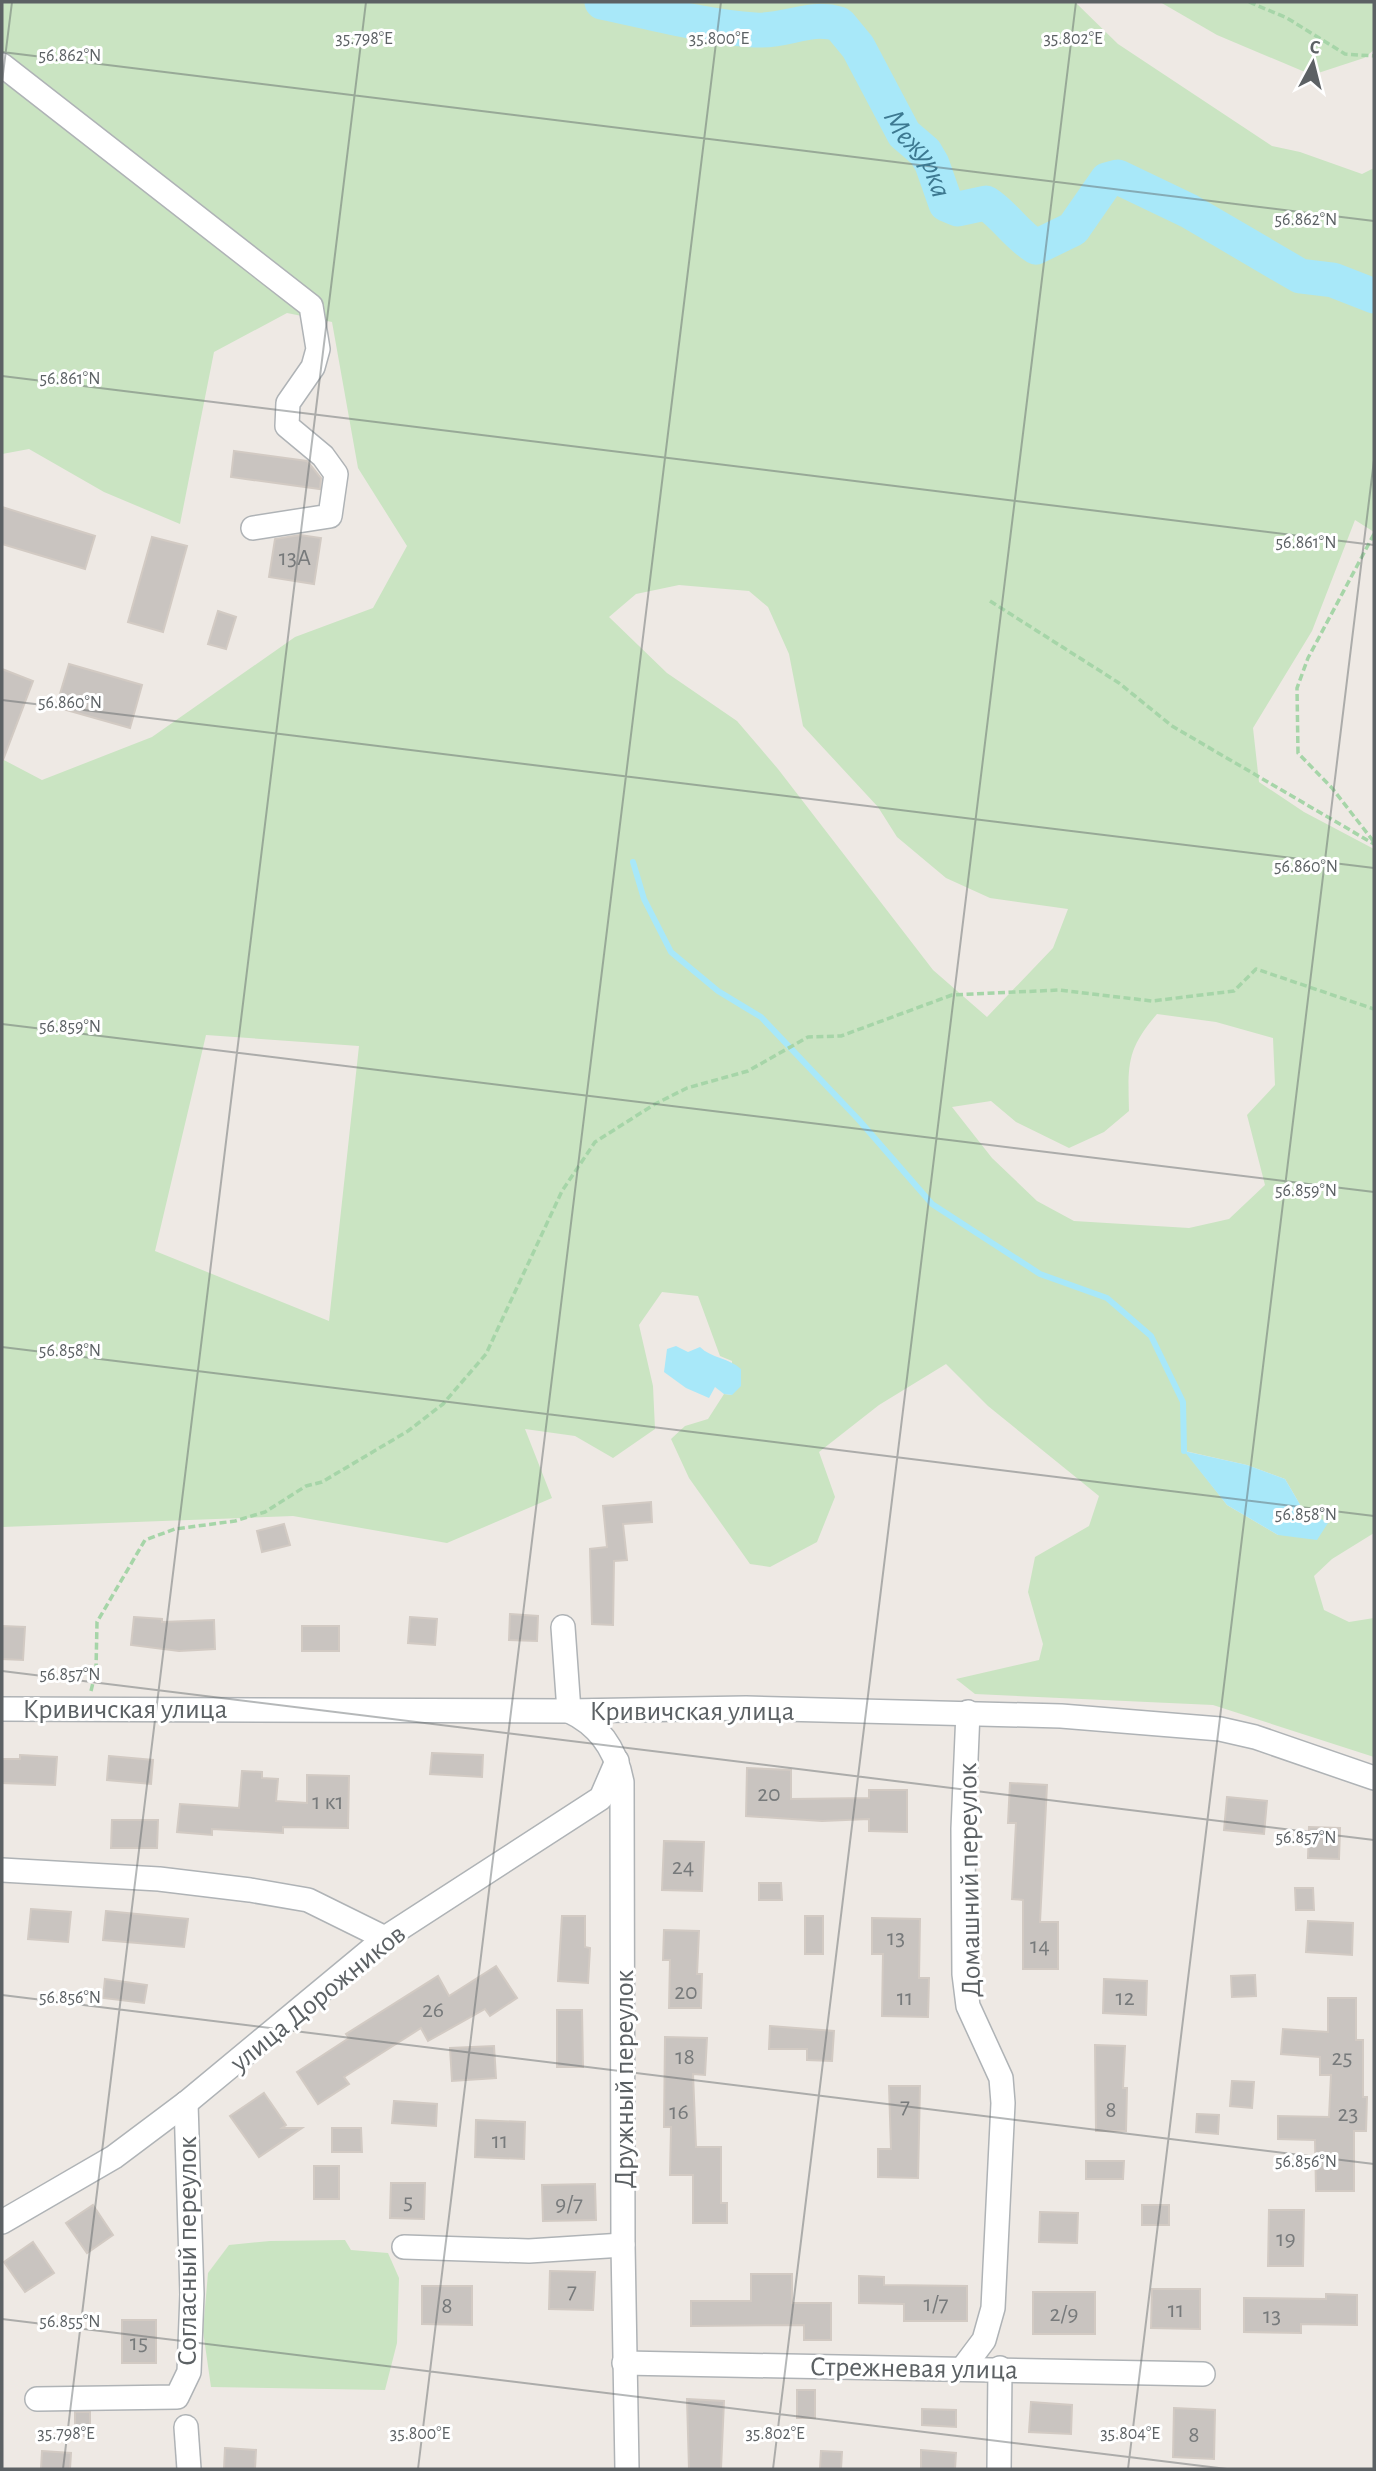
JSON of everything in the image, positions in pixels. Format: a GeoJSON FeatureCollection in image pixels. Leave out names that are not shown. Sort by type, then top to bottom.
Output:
{"type":"FeatureCollection","features":[{"type":"Feature","properties":{"kind":"street"},"geometry":{"type":"LineString","coordinates":[[2,65],[311,306],[318,349],[313,367],[288,403],[287,426],[323,456],[336,474],[330,516],[253,528]]}},
{"type":"Feature","properties":{"kind":"street"},"geometry":{"type":"LineString","coordinates":[[563,1628],[569,1711]]}},
{"type":"Feature","properties":{"kind":"street","name":"Кривичская улица"},"geometry":{"type":"LineString","coordinates":[[2,1709],[87,1707],[569,1711],[746,1708],[968,1712],[1135,1721],[1220,1730],[1255,1737],[1374,1778]]}},
{"type":"Feature","properties":{"kind":"street","name":"Дружный переулок"},"geometry":{"type":"LineString","coordinates":[[569,1711],[594,1727],[617,1761],[622,1793],[623,2245],[627,2469]]}},
{"type":"Feature","properties":{"kind":"street","name":"Домашний переулок"},"geometry":{"type":"LineString","coordinates":[[963,2368],[984,2340],[993,2308],[1003,2103],[1001,2078],[968,2006],[964,1974],[963,1829],[968,1712]]}},
{"type":"Feature","properties":{"kind":"street","name":"улица Дорожников"},"geometry":{"type":"LineString","coordinates":[[2,2222],[114,2157],[186,2103],[385,1938],[601,1798],[617,1761]]}},
{"type":"Feature","properties":{"kind":"street"},"geometry":{"type":"LineString","coordinates":[[2,1870],[159,1879],[308,1900],[385,1938]]}},
{"type":"Feature","properties":{"kind":"street","name":"Согласный переулок"},"geometry":{"type":"LineString","coordinates":[[37,2399],[177,2397],[189,2372],[192,2294],[186,2103]]}},
{"type":"Feature","properties":{"kind":"street"},"geometry":{"type":"LineString","coordinates":[[404,2247],[530,2251],[623,2245]]}},
{"type":"Feature","properties":{"kind":"street","name":"Стрежневая улица"},"geometry":{"type":"LineString","coordinates":[[624,2364],[1000,2368],[1203,2374]]}},
{"type":"Feature","properties":{"kind":"street"},"geometry":{"type":"LineString","coordinates":[[999,2469],[1000,2368]]}},
{"type":"Feature","properties":{"kind":"street"},"geometry":{"type":"LineString","coordinates":[[186,2427],[189,2469]]}},
{"type":"Feature","properties":{"kind":"path"},"geometry":{"type":"LineString","coordinates":[[1249,2],[1287,18],[1345,54],[1374,56]]}},
{"type":"Feature","properties":{"kind":"path"},"geometry":{"type":"LineString","coordinates":[[1374,534],[1308,657],[1297,688],[1297,727],[1298,753],[1332,788],[1374,843]]}},
{"type":"Feature","properties":{"kind":"path"},"geometry":{"type":"LineString","coordinates":[[990,601],[1119,683],[1172,726],[1374,843]]}},
{"type":"Feature","properties":{"kind":"path"},"geometry":{"type":"LineString","coordinates":[[87,1707],[96,1670],[97,1622],[145,1541],[175,1529],[235,1521],[265,1513],[306,1486],[322,1482],[408,1431],[443,1404],[486,1354],[562,1191],[595,1142],[655,1104],[687,1088],[748,1071],[808,1037],[841,1036],[952,995],[1059,990],[1152,1001],[1234,991],[1256,970],[1374,1009]]}},
{"type":"Feature","properties":{"kind":"green space"},"geometry":{"type":"Polygon","coordinates":[[[2,2],[1075,2],[1118,44],[1272,146],[1300,152],[1362,174],[1374,168],[1374,532],[1355,520],[1312,631],[1253,728],[1259,782],[1304,812],[1374,849],[1374,1533],[1332,1559],[1314,1576],[1324,1610],[1349,1622],[1374,1618],[1374,1757],[1213,1705],[975,1694],[956,1679],[1039,1660],[1043,1644],[1028,1592],[1035,1557],[1089,1526],[1099,1496],[988,1406],[946,1364],[879,1405],[819,1452],[835,1497],[817,1542],[770,1567],[750,1564],[689,1478],[671,1439],[685,1426],[708,1419],[724,1394],[732,1395],[732,1361],[720,1356],[698,1296],[662,1292],[639,1325],[653,1386],[655,1429],[613,1458],[575,1436],[525,1429],[552,1498],[447,1543],[293,1516],[2,1527],[2,759],[42,780],[152,737],[295,637],[373,608],[407,546],[358,468],[332,322],[287,313],[214,352],[180,524],[104,492],[29,449],[2,454],[2,2]],[[679,585],[636,594],[609,617],[667,673],[737,721],[778,769],[933,970],[987,1017],[1053,948],[1068,909],[990,898],[946,878],[897,837],[878,807],[803,726],[789,654],[768,607],[749,591],[679,585]],[[1157,1014],[1134,1048],[1131,1059],[1129,1111],[1104,1132],[1069,1148],[1016,1122],[991,1101],[952,1107],[992,1158],[1037,1201],[1074,1221],[1189,1228],[1229,1219],[1265,1185],[1247,1115],[1275,1085],[1273,1038],[1216,1022],[1157,1014]],[[206,1035],[155,1251],[329,1321],[359,1046],[206,1035]],[[1185,1451],[1227,1505],[1278,1535],[1302,1508],[1285,1479],[1247,1465],[1185,1451]]]}},
{"type":"Feature","properties":{"kind":"green space"},"geometry":{"type":"Polygon","coordinates":[[[1160,2],[1374,2],[1374,50],[1364,58],[1312,75],[1217,35],[1160,2]]]}},
{"type":"Feature","properties":{"kind":"green space"},"geometry":{"type":"Polygon","coordinates":[[[345,2240],[351,2250],[388,2253],[399,2278],[397,2343],[385,2390],[211,2387],[203,2331],[208,2273],[229,2245],[270,2241],[345,2240]]]}},
{"type":"Feature","properties":{"kind":"water"},"geometry":{"type":"Polygon","coordinates":[[[676,1346],[688,1352],[700,1347],[709,1354],[736,1365],[741,1369],[741,1386],[732,1395],[724,1394],[715,1387],[709,1398],[686,1388],[664,1372],[667,1349],[676,1346]]]}},
{"type":"Feature","properties":{"kind":"water"},"geometry":{"type":"Polygon","coordinates":[[[1184,1451],[1247,1465],[1285,1479],[1302,1508],[1328,1523],[1317,1540],[1278,1535],[1227,1505],[1184,1451]]]}},
{"type":"Feature","properties":{"kind":"building"},"geometry":{"type":"Polygon","coordinates":[[[234,451],[307,461],[321,478],[320,489],[231,477],[234,451]]]}},
{"type":"Feature","properties":{"kind":"building"},"geometry":{"type":"Polygon","coordinates":[[[2,507],[95,536],[85,569],[2,544],[2,507]]]}},
{"type":"Feature","properties":{"kind":"building"},"geometry":{"type":"Polygon","coordinates":[[[300,535],[321,538],[314,584],[269,577],[275,539],[300,535]]]}},
{"type":"Feature","properties":{"kind":"building"},"geometry":{"type":"Polygon","coordinates":[[[152,537],[187,546],[163,632],[128,622],[152,537]]]}},
{"type":"Feature","properties":{"kind":"building"},"geometry":{"type":"Polygon","coordinates":[[[218,611],[236,617],[226,649],[208,644],[218,611]]]}},
{"type":"Feature","properties":{"kind":"building"},"geometry":{"type":"Polygon","coordinates":[[[69,664],[142,685],[130,728],[56,707],[69,664]]]}},
{"type":"Feature","properties":{"kind":"building"},"geometry":{"type":"Polygon","coordinates":[[[2,669],[33,681],[3,760],[2,760],[2,669]]]}},
{"type":"Feature","properties":{"kind":"building"},"geometry":{"type":"Polygon","coordinates":[[[651,1502],[652,1522],[623,1524],[627,1560],[614,1561],[613,1625],[592,1624],[590,1549],[607,1547],[603,1506],[651,1502]]]}},
{"type":"Feature","properties":{"kind":"building"},"geometry":{"type":"Polygon","coordinates":[[[284,1524],[290,1545],[262,1552],[257,1531],[284,1524]]]}},
{"type":"Feature","properties":{"kind":"building"},"geometry":{"type":"Polygon","coordinates":[[[510,1614],[538,1616],[537,1641],[509,1640],[510,1614]]]}},
{"type":"Feature","properties":{"kind":"building"},"geometry":{"type":"Polygon","coordinates":[[[134,1617],[162,1619],[162,1622],[214,1620],[215,1649],[179,1651],[131,1645],[134,1617]]]}},
{"type":"Feature","properties":{"kind":"building"},"geometry":{"type":"Polygon","coordinates":[[[410,1617],[437,1619],[435,1645],[408,1643],[410,1617]]]}},
{"type":"Feature","properties":{"kind":"building"},"geometry":{"type":"Polygon","coordinates":[[[2,1626],[25,1627],[23,1660],[2,1659],[2,1626]]]}},
{"type":"Feature","properties":{"kind":"building"},"geometry":{"type":"Polygon","coordinates":[[[302,1626],[339,1626],[339,1651],[302,1651],[302,1626]]]}},
{"type":"Feature","properties":{"kind":"building"},"geometry":{"type":"Polygon","coordinates":[[[432,1753],[483,1755],[482,1777],[430,1774],[432,1753]]]}},
{"type":"Feature","properties":{"kind":"building"},"geometry":{"type":"Polygon","coordinates":[[[20,1755],[57,1757],[55,1785],[2,1783],[2,1759],[20,1759],[20,1755]]]}},
{"type":"Feature","properties":{"kind":"building"},"geometry":{"type":"Polygon","coordinates":[[[109,1756],[153,1760],[151,1784],[107,1780],[109,1756]]]}},
{"type":"Feature","properties":{"kind":"building"},"geometry":{"type":"Polygon","coordinates":[[[747,1768],[791,1770],[791,1799],[869,1798],[869,1790],[907,1790],[907,1832],[869,1831],[869,1819],[822,1821],[746,1816],[747,1768]]]}},
{"type":"Feature","properties":{"kind":"building"},"geometry":{"type":"Polygon","coordinates":[[[242,1771],[262,1772],[262,1778],[278,1779],[276,1801],[307,1803],[307,1775],[349,1776],[348,1828],[283,1827],[283,1833],[212,1829],[212,1835],[177,1832],[180,1804],[239,1808],[242,1771]]]}},
{"type":"Feature","properties":{"kind":"building"},"geometry":{"type":"Polygon","coordinates":[[[1010,1783],[1047,1785],[1040,1922],[1058,1922],[1058,1969],[1023,1969],[1023,1900],[1012,1899],[1016,1823],[1008,1823],[1010,1783]]]}},
{"type":"Feature","properties":{"kind":"building"},"geometry":{"type":"Polygon","coordinates":[[[1227,1797],[1267,1801],[1264,1834],[1224,1830],[1227,1797]]]}},
{"type":"Feature","properties":{"kind":"building"},"geometry":{"type":"Polygon","coordinates":[[[112,1820],[158,1820],[157,1848],[111,1848],[112,1820]]]}},
{"type":"Feature","properties":{"kind":"building"},"geometry":{"type":"Polygon","coordinates":[[[1309,1827],[1340,1828],[1339,1859],[1308,1858],[1309,1827]]]}},
{"type":"Feature","properties":{"kind":"building"},"geometry":{"type":"Polygon","coordinates":[[[664,1841],[704,1842],[702,1891],[662,1890],[664,1841]]]}},
{"type":"Feature","properties":{"kind":"building"},"geometry":{"type":"Polygon","coordinates":[[[759,1883],[781,1883],[782,1900],[759,1900],[759,1883]]]}},
{"type":"Feature","properties":{"kind":"building"},"geometry":{"type":"Polygon","coordinates":[[[1295,1888],[1313,1888],[1314,1910],[1296,1910],[1295,1888]]]}},
{"type":"Feature","properties":{"kind":"building"},"geometry":{"type":"Polygon","coordinates":[[[31,1909],[71,1912],[68,1942],[28,1939],[31,1909]]]}},
{"type":"Feature","properties":{"kind":"building"},"geometry":{"type":"Polygon","coordinates":[[[106,1911],[188,1919],[184,1947],[103,1940],[106,1911]]]}},
{"type":"Feature","properties":{"kind":"building"},"geometry":{"type":"Polygon","coordinates":[[[562,1916],[585,1916],[585,1947],[590,1948],[588,1983],[558,1981],[562,1916]]]}},
{"type":"Feature","properties":{"kind":"building"},"geometry":{"type":"Polygon","coordinates":[[[805,1916],[823,1916],[823,1954],[805,1954],[805,1916]]]}},
{"type":"Feature","properties":{"kind":"building"},"geometry":{"type":"Polygon","coordinates":[[[872,1918],[920,1919],[919,1978],[929,1978],[928,2017],[882,2016],[883,1954],[872,1954],[872,1918]]]}},
{"type":"Feature","properties":{"kind":"building"},"geometry":{"type":"Polygon","coordinates":[[[1308,1921],[1353,1923],[1352,1955],[1306,1952],[1308,1921]]]}},
{"type":"Feature","properties":{"kind":"building"},"geometry":{"type":"Polygon","coordinates":[[[664,1930],[699,1931],[697,1974],[702,1974],[701,2008],[669,2008],[670,1960],[663,1960],[664,1930]]]}},
{"type":"Feature","properties":{"kind":"building"},"geometry":{"type":"Polygon","coordinates":[[[496,1966],[517,1998],[490,2016],[485,2009],[428,2041],[421,2028],[344,2077],[349,2084],[318,2104],[297,2072],[349,2038],[346,2034],[438,1976],[449,1996],[496,1966]]]}},
{"type":"Feature","properties":{"kind":"building"},"geometry":{"type":"Polygon","coordinates":[[[1255,1975],[1256,1996],[1232,1997],[1231,1976],[1255,1975]]]}},
{"type":"Feature","properties":{"kind":"building"},"geometry":{"type":"Polygon","coordinates":[[[105,1979],[147,1985],[144,2003],[103,1998],[105,1979]]]}},
{"type":"Feature","properties":{"kind":"building"},"geometry":{"type":"Polygon","coordinates":[[[1104,1979],[1147,1981],[1146,2015],[1103,2013],[1104,1979]]]}},
{"type":"Feature","properties":{"kind":"building"},"geometry":{"type":"Polygon","coordinates":[[[1328,1998],[1356,1998],[1356,2040],[1363,2040],[1363,2097],[1367,2097],[1366,2131],[1354,2131],[1354,2191],[1316,2191],[1315,2140],[1278,2139],[1278,2116],[1329,2117],[1331,2075],[1320,2075],[1320,2057],[1281,2054],[1283,2029],[1328,2032],[1328,1998]]]}},
{"type":"Feature","properties":{"kind":"building"},"geometry":{"type":"Polygon","coordinates":[[[557,2010],[582,2010],[583,2067],[557,2067],[557,2010]]]}},
{"type":"Feature","properties":{"kind":"building"},"geometry":{"type":"Polygon","coordinates":[[[770,2026],[834,2031],[832,2061],[807,2060],[807,2049],[769,2049],[770,2026]]]}},
{"type":"Feature","properties":{"kind":"building"},"geometry":{"type":"Polygon","coordinates":[[[665,2037],[707,2038],[705,2075],[693,2074],[696,2147],[721,2147],[721,2203],[727,2203],[727,2223],[693,2223],[693,2175],[670,2175],[671,2127],[664,2127],[665,2037]]]}},
{"type":"Feature","properties":{"kind":"building"},"geometry":{"type":"Polygon","coordinates":[[[1095,2045],[1125,2046],[1123,2088],[1127,2088],[1126,2131],[1096,2131],[1095,2045]]]}},
{"type":"Feature","properties":{"kind":"building"},"geometry":{"type":"Polygon","coordinates":[[[494,2046],[496,2078],[452,2081],[450,2048],[494,2046]]]}},
{"type":"Feature","properties":{"kind":"building"},"geometry":{"type":"Polygon","coordinates":[[[1232,2081],[1254,2082],[1252,2108],[1230,2106],[1232,2081]]]}},
{"type":"Feature","properties":{"kind":"building"},"geometry":{"type":"Polygon","coordinates":[[[889,2086],[920,2086],[918,2178],[878,2177],[878,2149],[891,2149],[889,2086]]]}},
{"type":"Feature","properties":{"kind":"building"},"geometry":{"type":"Polygon","coordinates":[[[264,2093],[286,2125],[282,2128],[302,2128],[259,2157],[230,2116],[264,2093]]]}},
{"type":"Feature","properties":{"kind":"building"},"geometry":{"type":"Polygon","coordinates":[[[394,2101],[437,2104],[436,2126],[392,2123],[394,2101]]]}},
{"type":"Feature","properties":{"kind":"building"},"geometry":{"type":"Polygon","coordinates":[[[1197,2114],[1219,2115],[1218,2134],[1196,2132],[1197,2114]]]}},
{"type":"Feature","properties":{"kind":"building"},"geometry":{"type":"Polygon","coordinates":[[[476,2120],[525,2122],[524,2159],[475,2157],[476,2120]]]}},
{"type":"Feature","properties":{"kind":"building"},"geometry":{"type":"Polygon","coordinates":[[[332,2128],[361,2128],[362,2152],[332,2152],[332,2128]]]}},
{"type":"Feature","properties":{"kind":"building"},"geometry":{"type":"Polygon","coordinates":[[[1086,2161],[1124,2161],[1123,2179],[1086,2179],[1086,2161]]]}},
{"type":"Feature","properties":{"kind":"building"},"geometry":{"type":"Polygon","coordinates":[[[314,2166],[339,2166],[339,2199],[314,2199],[314,2166]]]}},
{"type":"Feature","properties":{"kind":"building"},"geometry":{"type":"Polygon","coordinates":[[[391,2183],[425,2183],[424,2219],[390,2218],[391,2183]]]}},
{"type":"Feature","properties":{"kind":"building"},"geometry":{"type":"Polygon","coordinates":[[[595,2184],[596,2220],[543,2221],[542,2185],[595,2184]]]}},
{"type":"Feature","properties":{"kind":"building"},"geometry":{"type":"Polygon","coordinates":[[[93,2205],[113,2235],[87,2253],[66,2223],[93,2205]]]}},
{"type":"Feature","properties":{"kind":"building"},"geometry":{"type":"Polygon","coordinates":[[[1142,2205],[1169,2205],[1169,2225],[1142,2225],[1142,2205]]]}},
{"type":"Feature","properties":{"kind":"building"},"geometry":{"type":"Polygon","coordinates":[[[1269,2210],[1304,2210],[1303,2266],[1268,2266],[1269,2210]]]}},
{"type":"Feature","properties":{"kind":"building"},"geometry":{"type":"Polygon","coordinates":[[[1040,2212],[1078,2213],[1077,2243],[1039,2242],[1040,2212]]]}},
{"type":"Feature","properties":{"kind":"building"},"geometry":{"type":"Polygon","coordinates":[[[33,2242],[54,2273],[25,2292],[4,2262],[33,2242]]]}},
{"type":"Feature","properties":{"kind":"building"},"geometry":{"type":"Polygon","coordinates":[[[550,2271],[595,2272],[593,2310],[549,2309],[550,2271]]]}},
{"type":"Feature","properties":{"kind":"building"},"geometry":{"type":"Polygon","coordinates":[[[751,2274],[792,2274],[792,2303],[831,2303],[831,2340],[804,2340],[804,2325],[691,2326],[691,2301],[751,2301],[751,2274]]]}},
{"type":"Feature","properties":{"kind":"building"},"geometry":{"type":"Polygon","coordinates":[[[859,2276],[884,2277],[884,2285],[967,2286],[967,2321],[904,2321],[904,2304],[859,2303],[859,2276]]]}},
{"type":"Feature","properties":{"kind":"building"},"geometry":{"type":"Polygon","coordinates":[[[422,2286],[472,2286],[472,2325],[422,2324],[422,2286]]]}},
{"type":"Feature","properties":{"kind":"building"},"geometry":{"type":"Polygon","coordinates":[[[1152,2289],[1200,2289],[1200,2329],[1151,2328],[1152,2289]]]}},
{"type":"Feature","properties":{"kind":"building"},"geometry":{"type":"Polygon","coordinates":[[[1033,2292],[1095,2292],[1095,2334],[1033,2334],[1033,2292]]]}},
{"type":"Feature","properties":{"kind":"building"},"geometry":{"type":"Polygon","coordinates":[[[1326,2294],[1357,2295],[1357,2325],[1301,2324],[1301,2333],[1244,2332],[1244,2298],[1326,2299],[1326,2294]]]}},
{"type":"Feature","properties":{"kind":"building"},"geometry":{"type":"Polygon","coordinates":[[[122,2320],[156,2320],[156,2363],[122,2363],[122,2320]]]}},
{"type":"Feature","properties":{"kind":"building"},"geometry":{"type":"Polygon","coordinates":[[[797,2390],[815,2390],[815,2418],[797,2418],[797,2390]]]}},
{"type":"Feature","properties":{"kind":"building"},"geometry":{"type":"Polygon","coordinates":[[[687,2399],[724,2401],[721,2469],[689,2469],[687,2399]]]}},
{"type":"Feature","properties":{"kind":"building"},"geometry":{"type":"Polygon","coordinates":[[[1031,2402],[1072,2405],[1071,2434],[1029,2432],[1031,2402]]]}},
{"type":"Feature","properties":{"kind":"building"},"geometry":{"type":"Polygon","coordinates":[[[1174,2408],[1215,2410],[1214,2459],[1173,2457],[1174,2408]]]}},
{"type":"Feature","properties":{"kind":"building"},"geometry":{"type":"Polygon","coordinates":[[[922,2409],[956,2410],[956,2427],[922,2425],[922,2409]]]}},
{"type":"Feature","properties":{"kind":"building"},"geometry":{"type":"Polygon","coordinates":[[[75,2412],[90,2412],[90,2436],[75,2436],[75,2412]]]}},
{"type":"Feature","properties":{"kind":"building"},"geometry":{"type":"Polygon","coordinates":[[[225,2448],[256,2450],[255,2469],[224,2469],[225,2448]]]}},
{"type":"Feature","properties":{"kind":"building"},"geometry":{"type":"Polygon","coordinates":[[[921,2450],[956,2453],[955,2469],[921,2469],[921,2450]]]}},
{"type":"Feature","properties":{"kind":"building"},"geometry":{"type":"Polygon","coordinates":[[[42,2451],[71,2453],[70,2469],[41,2469],[42,2451]]]}},
{"type":"Feature","properties":{"kind":"building"},"geometry":{"type":"Polygon","coordinates":[[[821,2451],[842,2452],[841,2469],[820,2469],[821,2451]]]}},
{"type":"Feature","properties":{"kind":"waterway","name":"Межурка"},"geometry":{"type":"LineString","coordinates":[[602,2],[678,19],[755,30],[777,29],[817,21],[839,24],[858,47],[904,134],[925,152],[946,204],[958,209],[986,203],[1036,247],[1073,229],[1107,180],[1118,177],[1189,211],[1300,276],[1333,280],[1374,296]]}},
{"type":"Feature","properties":{"kind":"waterway"},"geometry":{"type":"LineString","coordinates":[[633,862],[644,899],[671,952],[718,991],[761,1017],[858,1119],[932,1204],[1040,1274],[1107,1298],[1151,1336],[1183,1402],[1184,1451]]}}]}
